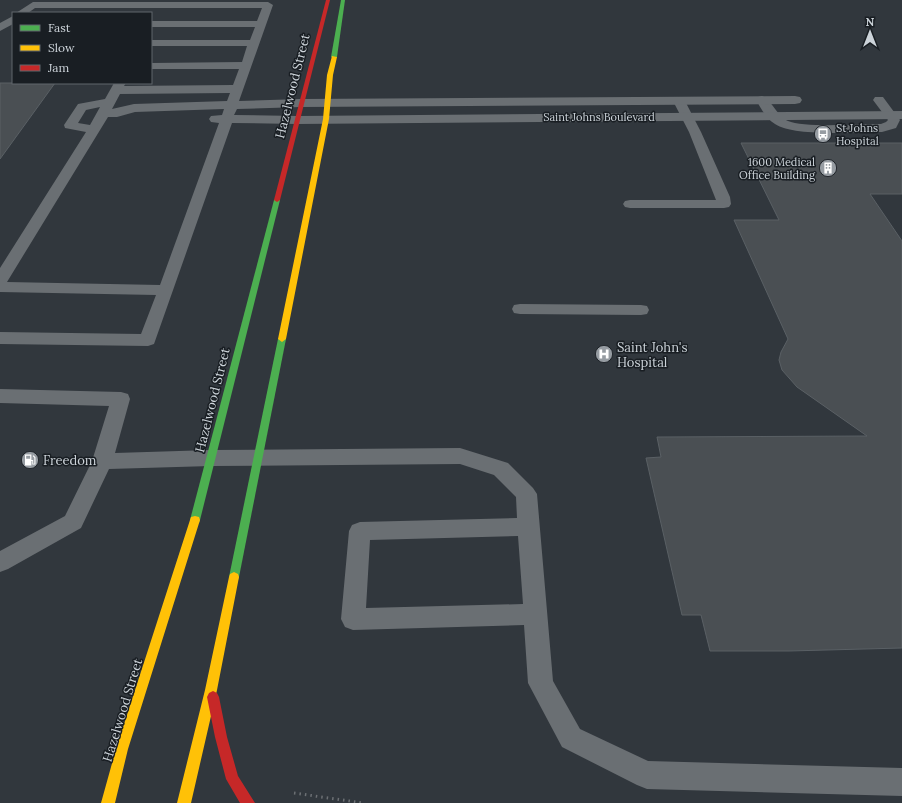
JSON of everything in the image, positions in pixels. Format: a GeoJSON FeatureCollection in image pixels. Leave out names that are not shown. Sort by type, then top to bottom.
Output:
{"type":"FeatureCollection","features":[{"type":"Feature","properties":{"kind":"street","name":"Hazelwood Street"},"geometry":{"type":"LineString","coordinates":[[108,803],[122,748],[196,518],[328,0]]}},
{"type":"Feature","properties":{"kind":"street"},"geometry":{"type":"LineString","coordinates":[[184,803],[211,690],[326,120],[330,75],[339,32],[343,0]]}},
{"type":"Feature","properties":{"kind":"street","name":"Saint Johns Boulevard"},"geometry":{"type":"LineString","coordinates":[[301,103],[809,100]]}},
{"type":"Feature","properties":{"kind":"street"},"geometry":{"type":"LineString","coordinates":[[863,100],[894,100]]}},
{"type":"Feature","properties":{"kind":"street","name":"Saint Johns Boulevard"},"geometry":{"type":"LineString","coordinates":[[297,120],[897,115]]}},
{"type":"Feature","properties":{"kind":"street"},"geometry":{"type":"LineString","coordinates":[[211,690],[232,779],[248,803]]}},
{"type":"Feature","properties":{"kind":"lane"},"geometry":{"type":"LineString","coordinates":[[0,338],[148,340],[268,5],[33,5],[22,12]]}},
{"type":"Feature","properties":{"kind":"lane"},"geometry":{"type":"LineString","coordinates":[[152,21],[160,5]]}},
{"type":"Feature","properties":{"kind":"lane"},"geometry":{"type":"LineString","coordinates":[[0,28],[12,20]]}},
{"type":"Feature","properties":{"kind":"lane"},"geometry":{"type":"LineString","coordinates":[[152,23],[262,24]]}},
{"type":"Feature","properties":{"kind":"lane"},"geometry":{"type":"LineString","coordinates":[[152,43],[254,43]]}},
{"type":"Feature","properties":{"kind":"lane"},"geometry":{"type":"LineString","coordinates":[[152,66],[246,65]]}},
{"type":"Feature","properties":{"kind":"lane"},"geometry":{"type":"LineString","coordinates":[[0,280],[94,130],[110,109],[118,86],[237,89]]}},
{"type":"Feature","properties":{"kind":"lane"},"geometry":{"type":"LineString","coordinates":[[762,100],[772,116]]}},
{"type":"Feature","properties":{"kind":"lane"},"geometry":{"type":"LineString","coordinates":[[879,100],[897,115]]}},
{"type":"Feature","properties":{"kind":"lane"},"geometry":{"type":"LineString","coordinates":[[630,204],[724,204],[723,197],[698,139],[679,101]]}},
{"type":"Feature","properties":{"kind":"lane"},"geometry":{"type":"LineString","coordinates":[[204,119],[229,112],[301,103]]}},
{"type":"Feature","properties":{"kind":"lane"},"geometry":{"type":"LineString","coordinates":[[94,130],[70,125],[82,107],[229,112],[297,120]]}},
{"type":"Feature","properties":{"kind":"lane"},"geometry":{"type":"LineString","coordinates":[[110,109],[128,119],[181,119]]}},
{"type":"Feature","properties":{"kind":"lane"},"geometry":{"type":"LineString","coordinates":[[0,287],[166,290]]}},
{"type":"Feature","properties":{"kind":"lane"},"geometry":{"type":"LineString","coordinates":[[520,309],[641,310]]}},
{"type":"Feature","properties":{"kind":"lane"},"geometry":{"type":"LineString","coordinates":[[0,396],[121,399],[102,461],[73,522],[0,562]]}},
{"type":"Feature","properties":{"kind":"lane"},"geometry":{"type":"LineString","coordinates":[[102,461],[211,458],[460,456],[501,469],[526,494],[541,683],[571,738],[647,775],[902,782]]}},
{"type":"Feature","properties":{"kind":"lane"},"geometry":{"type":"LineString","coordinates":[[529,527],[360,531],[353,619],[536,614]]}},
{"type":"Feature","properties":{"kind":"path"},"geometry":{"type":"LineString","coordinates":[[294,793],[363,803]]}},
{"type":"Feature","properties":{"kind":"building"},"geometry":{"type":"Polygon","coordinates":[[[0,83],[54,84],[0,159],[0,83]]]}},
{"type":"Feature","properties":{"kind":"building"},"geometry":{"type":"Polygon","coordinates":[[[741,143],[902,143],[902,194],[870,194],[902,241],[902,648],[789,651],[710,651],[701,615],[682,615],[646,458],[661,457],[657,437],[867,436],[797,387],[782,370],[779,360],[781,352],[788,339],[734,220],[779,220],[741,143]]]}},
{"type":"Feature","properties":{"kind":"traffic: fast"},"geometry":{"type":"LineString","coordinates":[[334,57],[343,0]]}},
{"type":"Feature","properties":{"kind":"traffic: fast"},"geometry":{"type":"LineString","coordinates":[[195,520],[277,200]]}},
{"type":"Feature","properties":{"kind":"traffic: fast"},"geometry":{"type":"LineString","coordinates":[[234,577],[282,339]]}},
{"type":"Feature","properties":{"kind":"traffic: slow"},"geometry":{"type":"LineString","coordinates":[[282,339],[326,119],[330,75],[334,57]]}},
{"type":"Feature","properties":{"kind":"traffic: slow"},"geometry":{"type":"LineString","coordinates":[[108,803],[122,749],[195,520]]}},
{"type":"Feature","properties":{"kind":"traffic: slow"},"geometry":{"type":"LineString","coordinates":[[184,803],[211,690],[234,577]]}},
{"type":"Feature","properties":{"kind":"traffic: jam"},"geometry":{"type":"LineString","coordinates":[[277,200],[328,0]]}},
{"type":"Feature","properties":{"kind":"traffic: jam"},"geometry":{"type":"LineString","coordinates":[[213,697],[221,737],[232,779],[248,803]]}},
{"type":"Feature","properties":{"kind":"place","name":"St Johns Hospital"},"geometry":{"type":"Point","coordinates":[823,134]}},
{"type":"Feature","properties":{"kind":"place","name":"1600 Medical Office Building"},"geometry":{"type":"Point","coordinates":[828,168]}},
{"type":"Feature","properties":{"kind":"place","name":"Saint John's Hospital"},"geometry":{"type":"Point","coordinates":[604,354]}},
{"type":"Feature","properties":{"kind":"place","name":"Freedom"},"geometry":{"type":"Point","coordinates":[30,460]}}]}
